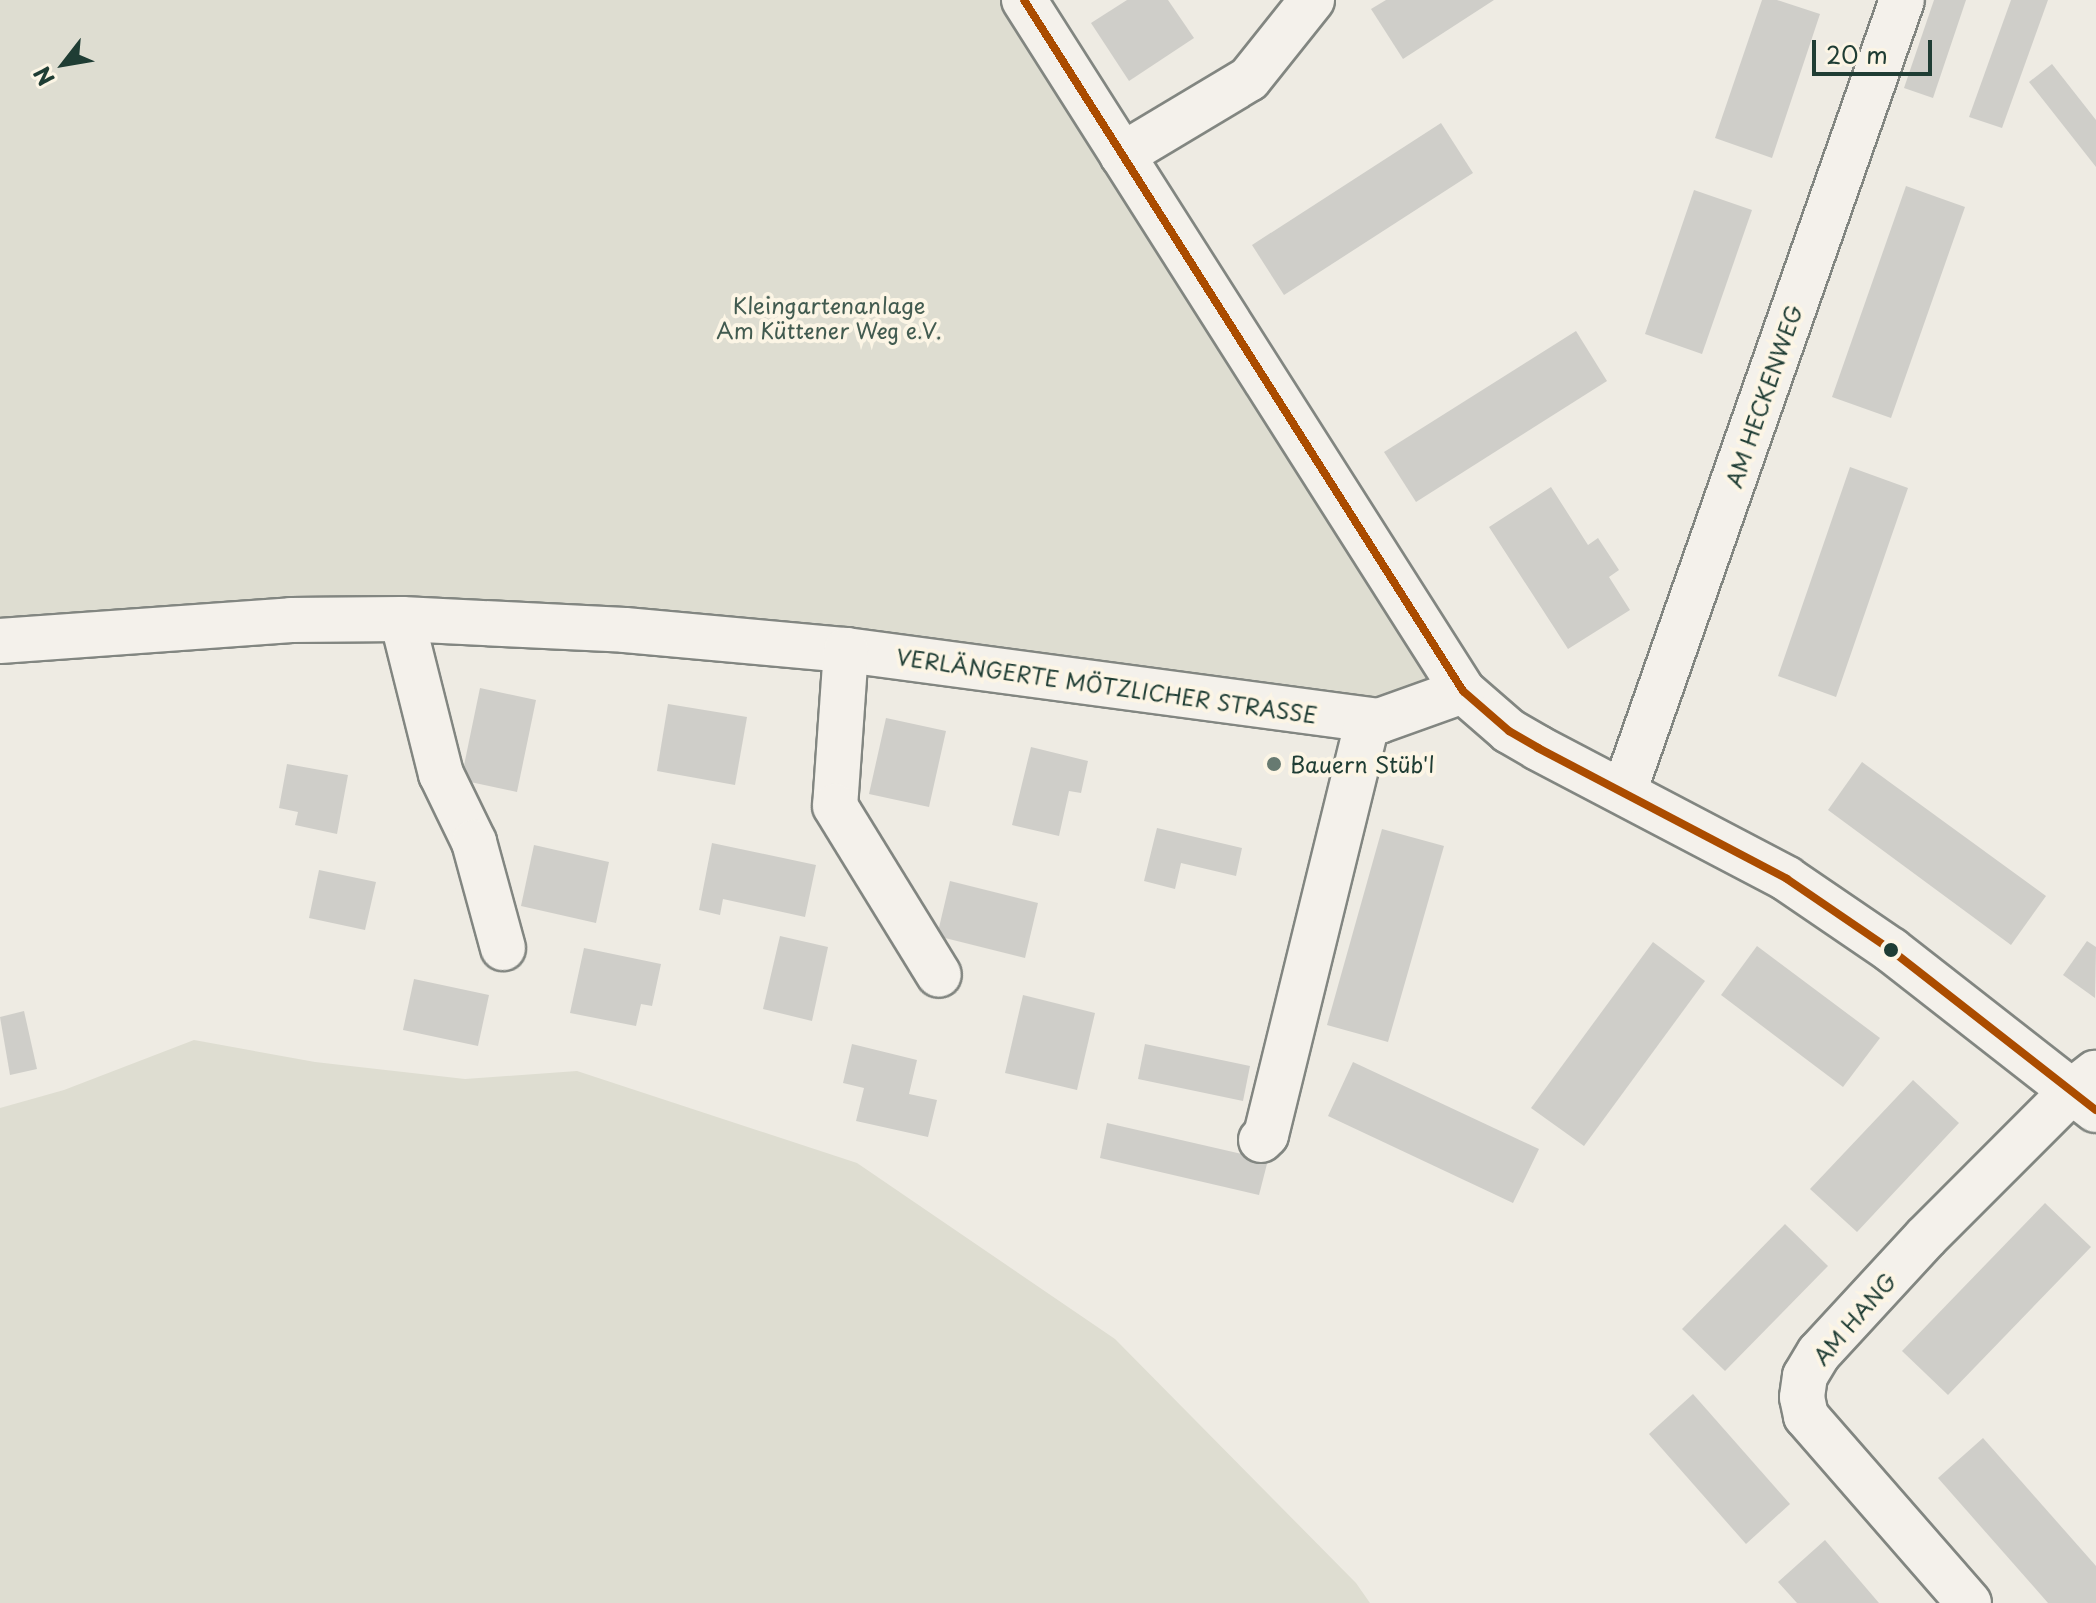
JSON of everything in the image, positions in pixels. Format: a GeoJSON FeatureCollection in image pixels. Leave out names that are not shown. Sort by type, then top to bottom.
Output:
{"type":"FeatureCollection","features":[{"type":"Feature","properties":{"kind":"street"},"geometry":{"type":"LineString","coordinates":[[1024,0],[1463,691],[1509,731],[1787,879],[2088,1091]]}},
{"type":"Feature","properties":{"kind":"street"},"geometry":{"type":"LineString","coordinates":[[1122,155],[1249,79],[1312,0]]}},
{"type":"Feature","properties":{"kind":"street","name":"AM HECKENWEG"},"geometry":{"type":"LineString","coordinates":[[1624,792],[1902,0]]}},
{"type":"Feature","properties":{"kind":"street"},"geometry":{"type":"LineString","coordinates":[[402,619],[441,774],[474,842],[503,948]]}},
{"type":"Feature","properties":{"kind":"street","name":"VERLÄNGERTE MÖTZLICHER STRASSE"},"geometry":{"type":"LineString","coordinates":[[0,641],[291,620],[402,619],[625,630],[846,650],[1368,720],[1398,717],[1463,691]]}},
{"type":"Feature","properties":{"kind":"street"},"geometry":{"type":"LineString","coordinates":[[846,650],[835,806],[939,975]]}},
{"type":"Feature","properties":{"kind":"street"},"geometry":{"type":"LineString","coordinates":[[1261,1140],[1266,1135],[1368,720]]}},
{"type":"Feature","properties":{"kind":"street","name":"AM HANG"},"geometry":{"type":"LineString","coordinates":[[1969,1603],[1806,1416],[1802,1397],[1805,1376],[1819,1353],[1926,1237],[2088,1091]]}},
{"type":"Feature","properties":{"kind":"green space","name":"Kleingartenanlage Am Küttener Weg e.V."},"geometry":{"type":"Polygon","coordinates":[[[0,0],[1007,0],[1439,684],[1393,702],[848,635],[0,626],[0,0]]]}},
{"type":"Feature","properties":{"kind":"green space"},"geometry":{"type":"Polygon","coordinates":[[[194,1040],[315,1062],[465,1079],[577,1071],[857,1163],[1115,1339],[1356,1583],[1370,1603],[0,1603],[0,1108],[64,1090],[194,1040]]]}},
{"type":"Feature","properties":{"kind":"building"},"geometry":{"type":"Polygon","coordinates":[[[1127,0],[1168,0],[1194,38],[1129,81],[1091,23],[1127,0]]]}},
{"type":"Feature","properties":{"kind":"building"},"geometry":{"type":"Polygon","coordinates":[[[1386,0],[1494,0],[1403,59],[1371,9],[1386,0]]]}},
{"type":"Feature","properties":{"kind":"building"},"geometry":{"type":"Polygon","coordinates":[[[1762,0],[1777,0],[1820,14],[1772,158],[1715,138],[1762,0]]]}},
{"type":"Feature","properties":{"kind":"building"},"geometry":{"type":"Polygon","coordinates":[[[1934,0],[1966,0],[1933,98],[1904,88],[1934,0]]]}},
{"type":"Feature","properties":{"kind":"building"},"geometry":{"type":"Polygon","coordinates":[[[2011,0],[2048,0],[2002,128],[1969,117],[2011,0]]]}},
{"type":"Feature","properties":{"kind":"building"},"geometry":{"type":"Polygon","coordinates":[[[2052,64],[2096,120],[2096,167],[2029,82],[2052,64]]]}},
{"type":"Feature","properties":{"kind":"building"},"geometry":{"type":"Polygon","coordinates":[[[1441,123],[1473,173],[1284,295],[1252,245],[1441,123]]]}},
{"type":"Feature","properties":{"kind":"building"},"geometry":{"type":"Polygon","coordinates":[[[1906,186],[1965,207],[1891,418],[1832,397],[1906,186]]]}},
{"type":"Feature","properties":{"kind":"building"},"geometry":{"type":"Polygon","coordinates":[[[1694,190],[1752,210],[1702,354],[1645,334],[1694,190]]]}},
{"type":"Feature","properties":{"kind":"building"},"geometry":{"type":"Polygon","coordinates":[[[1576,331],[1607,381],[1416,502],[1384,452],[1576,331]]]}},
{"type":"Feature","properties":{"kind":"building"},"geometry":{"type":"Polygon","coordinates":[[[1850,467],[1908,488],[1836,697],[1778,676],[1850,467]]]}},
{"type":"Feature","properties":{"kind":"building"},"geometry":{"type":"Polygon","coordinates":[[[1551,487],[1588,545],[1598,538],[1619,570],[1609,577],[1630,610],[1568,649],[1489,527],[1551,487]]]}},
{"type":"Feature","properties":{"kind":"building"},"geometry":{"type":"Polygon","coordinates":[[[480,688],[536,700],[517,792],[461,780],[480,688]]]}},
{"type":"Feature","properties":{"kind":"building"},"geometry":{"type":"Polygon","coordinates":[[[668,704],[747,717],[735,785],[657,771],[668,704]]]}},
{"type":"Feature","properties":{"kind":"building"},"geometry":{"type":"Polygon","coordinates":[[[886,718],[946,731],[929,807],[869,794],[886,718]]]}},
{"type":"Feature","properties":{"kind":"building"},"geometry":{"type":"Polygon","coordinates":[[[1031,747],[1088,761],[1081,793],[1069,791],[1059,836],[1012,825],[1031,747]]]}},
{"type":"Feature","properties":{"kind":"building"},"geometry":{"type":"Polygon","coordinates":[[[1862,762],[2046,896],[2011,945],[1828,810],[1862,762]]]}},
{"type":"Feature","properties":{"kind":"building"},"geometry":{"type":"Polygon","coordinates":[[[287,764],[348,775],[337,834],[295,825],[298,812],[279,808],[287,764]]]}},
{"type":"Feature","properties":{"kind":"building"},"geometry":{"type":"Polygon","coordinates":[[[1157,828],[1242,848],[1236,876],[1181,863],[1175,889],[1144,881],[1157,828]]]}},
{"type":"Feature","properties":{"kind":"building"},"geometry":{"type":"Polygon","coordinates":[[[1382,829],[1444,846],[1388,1042],[1327,1025],[1382,829]]]}},
{"type":"Feature","properties":{"kind":"building"},"geometry":{"type":"Polygon","coordinates":[[[712,843],[816,865],[805,917],[723,899],[720,915],[699,910],[712,843]]]}},
{"type":"Feature","properties":{"kind":"building"},"geometry":{"type":"Polygon","coordinates":[[[534,845],[609,862],[596,923],[521,906],[534,845]]]}},
{"type":"Feature","properties":{"kind":"building"},"geometry":{"type":"Polygon","coordinates":[[[319,870],[376,882],[365,930],[309,918],[319,870]]]}},
{"type":"Feature","properties":{"kind":"building"},"geometry":{"type":"Polygon","coordinates":[[[950,881],[1038,903],[1025,958],[937,936],[950,881]]]}},
{"type":"Feature","properties":{"kind":"building"},"geometry":{"type":"Polygon","coordinates":[[[780,936],[828,947],[812,1021],[763,1009],[780,936]]]}},
{"type":"Feature","properties":{"kind":"building"},"geometry":{"type":"Polygon","coordinates":[[[2087,941],[2096,947],[2095,998],[2063,975],[2087,941]]]}},
{"type":"Feature","properties":{"kind":"building"},"geometry":{"type":"Polygon","coordinates":[[[1653,942],[1705,981],[1584,1146],[1531,1108],[1653,942]]]}},
{"type":"Feature","properties":{"kind":"building"},"geometry":{"type":"Polygon","coordinates":[[[1757,946],[1880,1038],[1843,1087],[1721,995],[1757,946]]]}},
{"type":"Feature","properties":{"kind":"building"},"geometry":{"type":"Polygon","coordinates":[[[584,948],[661,964],[652,1006],[641,1004],[636,1026],[570,1013],[584,948]]]}},
{"type":"Feature","properties":{"kind":"building"},"geometry":{"type":"Polygon","coordinates":[[[414,979],[489,995],[478,1046],[403,1030],[414,979]]]}},
{"type":"Feature","properties":{"kind":"building"},"geometry":{"type":"Polygon","coordinates":[[[1023,995],[1095,1013],[1077,1090],[1005,1073],[1023,995]]]}},
{"type":"Feature","properties":{"kind":"building"},"geometry":{"type":"Polygon","coordinates":[[[24,1011],[37,1069],[10,1075],[0,1017],[24,1011]]]}},
{"type":"Feature","properties":{"kind":"building"},"geometry":{"type":"Polygon","coordinates":[[[852,1044],[917,1060],[909,1094],[937,1100],[928,1137],[856,1121],[864,1088],[843,1083],[852,1044]]]}},
{"type":"Feature","properties":{"kind":"building"},"geometry":{"type":"Polygon","coordinates":[[[1145,1044],[1250,1066],[1243,1101],[1138,1079],[1145,1044]]]}},
{"type":"Feature","properties":{"kind":"building"},"geometry":{"type":"Polygon","coordinates":[[[1353,1062],[1539,1149],[1513,1203],[1328,1116],[1353,1062]]]}},
{"type":"Feature","properties":{"kind":"building"},"geometry":{"type":"Polygon","coordinates":[[[1913,1080],[1959,1123],[1857,1232],[1810,1189],[1913,1080]]]}},
{"type":"Feature","properties":{"kind":"building"},"geometry":{"type":"Polygon","coordinates":[[[1107,1123],[1268,1160],[1259,1195],[1100,1158],[1107,1123]]]}},
{"type":"Feature","properties":{"kind":"building"},"geometry":{"type":"Polygon","coordinates":[[[2045,1203],[2091,1247],[1948,1395],[1902,1351],[2045,1203]]]}},
{"type":"Feature","properties":{"kind":"building"},"geometry":{"type":"Polygon","coordinates":[[[1785,1224],[1828,1266],[1725,1371],[1682,1329],[1785,1224]]]}},
{"type":"Feature","properties":{"kind":"building"},"geometry":{"type":"Polygon","coordinates":[[[1693,1394],[1790,1504],[1746,1544],[1649,1434],[1693,1394]]]}},
{"type":"Feature","properties":{"kind":"building"},"geometry":{"type":"Polygon","coordinates":[[[1983,1438],[2096,1566],[2096,1603],[2048,1603],[1938,1478],[1983,1438]]]}},
{"type":"Feature","properties":{"kind":"building"},"geometry":{"type":"Polygon","coordinates":[[[1825,1540],[1879,1603],[1797,1603],[1778,1582],[1825,1540]]]}},
{"type":"Feature","properties":{"kind":"transit line"},"geometry":{"type":"LineString","coordinates":[[1024,0],[1463,691],[1509,731],[1538,748],[1787,879],[1891,950],[2096,1110]]}},
{"type":"Feature","properties":{"kind":"place","name":"Bauern Stüb'l"},"geometry":{"type":"Point","coordinates":[1274,764]}}]}
